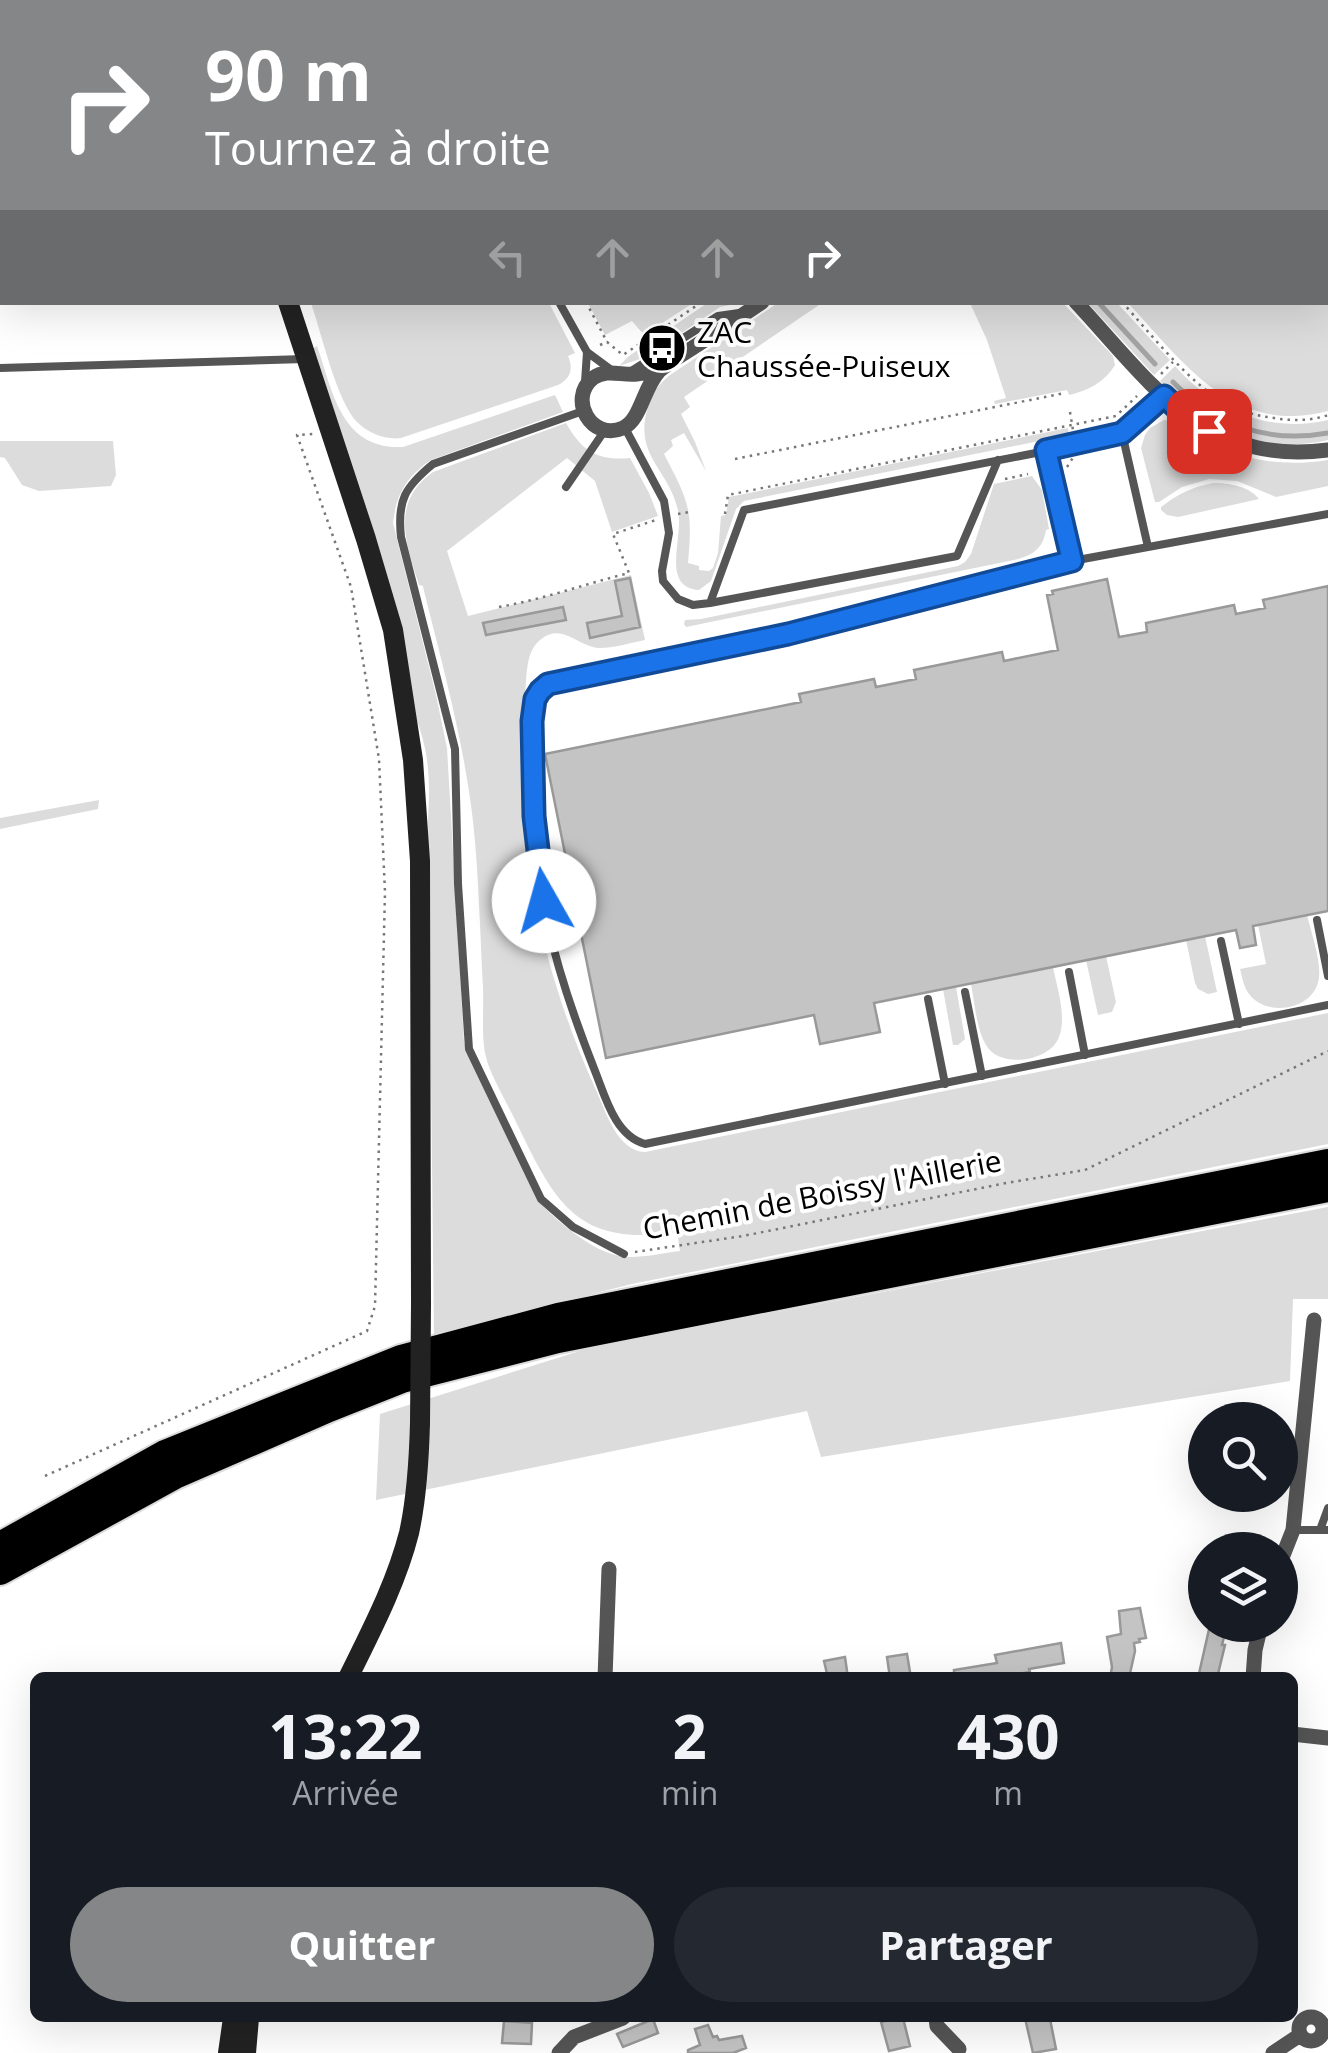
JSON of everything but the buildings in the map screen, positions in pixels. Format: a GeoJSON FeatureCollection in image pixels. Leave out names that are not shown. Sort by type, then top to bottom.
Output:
{"type":"FeatureCollection","features":[{"type":"Feature","properties":{"kind":"highway"},"geometry":{"type":"LineString","coordinates":[[0,1546],[166,1454],[401,1359],[558,1317],[1328,1163]]}},
{"type":"Feature","properties":{"kind":"highway"},"geometry":{"type":"LineString","coordinates":[[0,1572],[176,1475],[402,1379],[558,1339],[1328,1188]]}},
{"type":"Feature","properties":{"kind":"highway"},"geometry":{"type":"LineString","coordinates":[[0,1585],[176,1475]]}},
{"type":"Feature","properties":{"kind":"main road"},"geometry":{"type":"LineString","coordinates":[[289,305],[393,630],[413,760],[420,861],[418,1472],[408,1534],[381,1610],[351,1672]]}},
{"type":"Feature","properties":{"kind":"main road"},"geometry":{"type":"LineString","coordinates":[[228,2053],[232,2022]]}},
{"type":"Feature","properties":{"kind":"main road"},"geometry":{"type":"LineString","coordinates":[[246,2053],[249,2022]]}},
{"type":"Feature","properties":{"kind":"street"},"geometry":{"type":"LineString","coordinates":[[1079,305],[1164,396],[1209,431],[1270,452],[1328,450]]}},
{"type":"Feature","properties":{"kind":"street"},"geometry":{"type":"LineString","coordinates":[[666,365],[652,382],[636,418],[624,428],[605,430],[592,424],[583,410],[583,392],[596,376],[641,374],[666,365],[754,307]]}},
{"type":"Feature","properties":{"kind":"street"},"geometry":{"type":"LineString","coordinates":[[617,373],[635,385],[640,404]]}},
{"type":"Feature","properties":{"kind":"street"},"geometry":{"type":"LineString","coordinates":[[1293,1530],[1314,1320]]}},
{"type":"Feature","properties":{"kind":"street"},"geometry":{"type":"LineString","coordinates":[[605,1672],[609,1569]]}},
{"type":"Feature","properties":{"kind":"street"},"geometry":{"type":"LineString","coordinates":[[1253,1672],[1257,1642]]}},
{"type":"Feature","properties":{"kind":"street"},"geometry":{"type":"LineString","coordinates":[[1298,1735],[1328,1738]]}},
{"type":"Feature","properties":{"kind":"street"},"geometry":{"type":"LineString","coordinates":[[1274,2053],[1300,2028],[1311,2017],[1324,2022],[1318,2046],[1305,2040],[1300,2028],[1298,2022]]}},
{"type":"Feature","properties":{"kind":"street"},"geometry":{"type":"LineString","coordinates":[[573,2022],[574,2037]]}},
{"type":"Feature","properties":{"kind":"street"},"geometry":{"type":"LineString","coordinates":[[558,2053],[574,2037],[613,2022]]}},
{"type":"Feature","properties":{"kind":"street"},"geometry":{"type":"LineString","coordinates":[[937,2022],[959,2049]]}},
{"type":"Feature","properties":{"kind":"lane"},"geometry":{"type":"LineString","coordinates":[[561,305],[586,352],[617,373],[638,368],[718,316],[754,307]]}},
{"type":"Feature","properties":{"kind":"lane"},"geometry":{"type":"LineString","coordinates":[[583,392],[586,352]]}},
{"type":"Feature","properties":{"kind":"lane"},"geometry":{"type":"LineString","coordinates":[[0,368],[307,359]]}},
{"type":"Feature","properties":{"kind":"lane"},"geometry":{"type":"LineString","coordinates":[[710,603],[744,510],[1122,433],[1164,396]]}},
{"type":"Feature","properties":{"kind":"lane","name":"Chemin de Boissy l'Aillerie"},"geometry":{"type":"LineString","coordinates":[[583,410],[434,464],[414,480],[402,500],[399,516],[455,749],[458,884],[469,1049],[541,1199],[573,1227],[624,1254]]}},
{"type":"Feature","properties":{"kind":"lane"},"geometry":{"type":"LineString","coordinates":[[624,428],[640,453],[668,516],[670,533],[663,581],[678,599],[694,605],[957,556],[998,460]]}},
{"type":"Feature","properties":{"kind":"lane"},"geometry":{"type":"LineString","coordinates":[[566,487],[605,430]]}},
{"type":"Feature","properties":{"kind":"lane"},"geometry":{"type":"LineString","coordinates":[[1122,433],[1148,547]]}},
{"type":"Feature","properties":{"kind":"lane"},"geometry":{"type":"LineString","coordinates":[[1046,450],[1072,561]]}},
{"type":"Feature","properties":{"kind":"lane"},"geometry":{"type":"LineString","coordinates":[[1328,514],[1072,561],[788,634],[562,680],[540,691],[532,721],[534,816],[548,924],[560,974],[614,1116],[637,1142],[645,1144],[1328,1005]]}},
{"type":"Feature","properties":{"kind":"lane"},"geometry":{"type":"LineString","coordinates":[[1317,920],[1328,976]]}},
{"type":"Feature","properties":{"kind":"lane"},"geometry":{"type":"LineString","coordinates":[[1222,941],[1239,1024]]}},
{"type":"Feature","properties":{"kind":"lane"},"geometry":{"type":"LineString","coordinates":[[1069,972],[1085,1055]]}},
{"type":"Feature","properties":{"kind":"lane"},"geometry":{"type":"LineString","coordinates":[[965,992],[982,1076]]}},
{"type":"Feature","properties":{"kind":"lane"},"geometry":{"type":"LineString","coordinates":[[928,999],[944,1084]]}},
{"type":"Feature","properties":{"kind":"lane"},"geometry":{"type":"LineString","coordinates":[[1293,1530],[1324,1530],[1328,1508]]}},
{"type":"Feature","properties":{"kind":"path"},"geometry":{"type":"LineString","coordinates":[[588,305],[607,342],[623,355],[698,305]]}},
{"type":"Feature","properties":{"kind":"path"},"geometry":{"type":"LineString","coordinates":[[1125,305],[1176,360],[1226,404],[1255,415],[1290,421],[1328,416]]}},
{"type":"Feature","properties":{"kind":"path"},"geometry":{"type":"LineString","coordinates":[[597,346],[607,342]]}},
{"type":"Feature","properties":{"kind":"path"},"geometry":{"type":"LineString","coordinates":[[1160,375],[1176,360]]}},
{"type":"Feature","properties":{"kind":"path"},"geometry":{"type":"LineString","coordinates":[[736,460],[1065,393]]}},
{"type":"Feature","properties":{"kind":"path"},"geometry":{"type":"LineString","coordinates":[[725,514],[728,495],[1116,416],[1139,394]]}},
{"type":"Feature","properties":{"kind":"path"},"geometry":{"type":"LineString","coordinates":[[1070,412],[1074,434]]}},
{"type":"Feature","properties":{"kind":"path"},"geometry":{"type":"LineString","coordinates":[[46,1476],[367,1331],[375,1306],[385,892],[379,758],[351,588],[296,436],[330,433]]}},
{"type":"Feature","properties":{"kind":"path"},"geometry":{"type":"LineString","coordinates":[[995,481],[1028,474]]}},
{"type":"Feature","properties":{"kind":"path"},"geometry":{"type":"LineString","coordinates":[[678,514],[690,512]]}},
{"type":"Feature","properties":{"kind":"path"},"geometry":{"type":"LineString","coordinates":[[499,607],[629,573],[613,534],[657,519]]}},
{"type":"Feature","properties":{"kind":"path","name":"Chemin de Boissy l'Aillerie"},"geometry":{"type":"LineString","coordinates":[[624,1254],[743,1236],[1084,1170],[1328,1051]]}},
{"type":"Feature","properties":{"kind":"shaded area"},"geometry":{"type":"Polygon","coordinates":[[[312,305],[550,305],[575,353],[568,356],[568,377],[558,385],[401,438],[372,433],[357,422],[336,383],[312,305]]]}},
{"type":"Feature","properties":{"kind":"shaded area"},"geometry":{"type":"Polygon","coordinates":[[[589,305],[690,305],[644,335],[632,321],[605,335],[589,305]]]}},
{"type":"Feature","properties":{"kind":"shaded area"},"geometry":{"type":"Polygon","coordinates":[[[705,305],[730,305],[720,307],[646,357],[619,366],[705,305]]]}},
{"type":"Feature","properties":{"kind":"shaded area"},"geometry":{"type":"Polygon","coordinates":[[[775,305],[819,305],[684,397],[690,407],[681,414],[706,471],[684,433],[671,440],[673,446],[664,454],[687,506],[688,563],[699,566],[699,570],[713,568],[721,516],[726,515],[729,497],[1068,428],[1069,435],[744,501],[736,509],[711,581],[699,590],[680,580],[676,559],[678,510],[645,437],[651,398],[670,375],[775,305]]]}},
{"type":"Feature","properties":{"kind":"shaded area"},"geometry":{"type":"Polygon","coordinates":[[[971,305],[1065,305],[1113,356],[1115,365],[1101,381],[1076,393],[1069,395],[1067,390],[995,404],[994,401],[1006,398],[971,305]]]}},
{"type":"Feature","properties":{"kind":"shaded area"},"geometry":{"type":"Polygon","coordinates":[[[1090,305],[1119,305],[1170,360],[1154,375],[1090,305]]]}},
{"type":"Feature","properties":{"kind":"shaded area"},"geometry":{"type":"Polygon","coordinates":[[[1130,305],[1328,305],[1328,411],[1295,416],[1265,413],[1238,404],[1214,389],[1130,305]]]}},
{"type":"Feature","properties":{"kind":"shaded area"},"geometry":{"type":"Polygon","coordinates":[[[317,346],[343,415],[366,439],[382,445],[403,447],[555,395],[563,412],[431,460],[404,487],[393,523],[447,748],[464,1042],[540,1203],[569,1230],[618,1256],[680,1251],[677,1232],[616,1233],[575,1214],[545,1178],[488,1064],[469,792],[459,734],[405,524],[411,497],[433,472],[566,423],[578,441],[599,456],[630,458],[658,516],[612,532],[595,481],[567,458],[447,551],[468,616],[631,575],[645,640],[599,648],[561,634],[545,636],[530,654],[527,668],[522,745],[527,847],[545,947],[576,1043],[609,1119],[627,1145],[645,1152],[1328,1013],[1328,1144],[632,1284],[434,1337],[428,770],[312,349],[317,346]]]}},
{"type":"Feature","properties":{"kind":"shaded area"},"geometry":{"type":"Polygon","coordinates":[[[1175,366],[1207,395],[1244,415],[1285,424],[1328,420],[1328,440],[1280,444],[1216,424],[1160,381],[1175,366]]]}},
{"type":"Feature","properties":{"kind":"shaded area"},"geometry":{"type":"Polygon","coordinates":[[[1164,420],[1219,448],[1250,458],[1296,463],[1328,460],[1328,486],[1276,497],[1237,481],[1209,479],[1182,487],[1155,502],[1141,448],[1150,428],[1164,420]]]}},
{"type":"Feature","properties":{"kind":"shaded area"},"geometry":{"type":"Polygon","coordinates":[[[0,441],[113,441],[116,475],[111,486],[39,491],[22,485],[5,458],[0,457],[0,441]]]}},
{"type":"Feature","properties":{"kind":"shaded area"},"geometry":{"type":"Polygon","coordinates":[[[1032,476],[1042,490],[1049,529],[1036,551],[1026,556],[686,627],[684,624],[685,620],[958,566],[971,554],[994,484],[1032,476]]]}},
{"type":"Feature","properties":{"kind":"shaded area"},"geometry":{"type":"Polygon","coordinates":[[[1213,483],[1238,486],[1259,499],[1178,517],[1161,510],[1179,495],[1213,483]]]}},
{"type":"Feature","properties":{"kind":"shaded area"},"geometry":{"type":"Polygon","coordinates":[[[99,800],[98,809],[0,829],[0,818],[99,800]]]}},
{"type":"Feature","properties":{"kind":"shaded area"},"geometry":{"type":"Polygon","coordinates":[[[1307,915],[1319,963],[1316,989],[1299,1004],[1288,1007],[1276,1008],[1255,1000],[1247,991],[1240,969],[1266,964],[1258,925],[1307,915]]]}},
{"type":"Feature","properties":{"kind":"shaded area"},"geometry":{"type":"Polygon","coordinates":[[[1205,936],[1217,992],[1208,994],[1195,983],[1186,940],[1205,936]]]}},
{"type":"Feature","properties":{"kind":"shaded area"},"geometry":{"type":"Polygon","coordinates":[[[1106,956],[1116,1002],[1112,1012],[1098,1015],[1086,960],[1106,956]]]}},
{"type":"Feature","properties":{"kind":"shaded area"},"geometry":{"type":"Polygon","coordinates":[[[1053,967],[1062,1020],[1054,1046],[1024,1059],[1012,1060],[992,1053],[980,1031],[971,984],[1053,967]]]}},
{"type":"Feature","properties":{"kind":"shaded area"},"geometry":{"type":"Polygon","coordinates":[[[956,987],[965,1039],[953,1045],[943,989],[956,987]]]}},
{"type":"Feature","properties":{"kind":"shaded area"},"geometry":{"type":"Polygon","coordinates":[[[1328,1207],[1328,1299],[1293,1299],[1290,1381],[821,1457],[807,1411],[376,1500],[380,1414],[589,1348],[1328,1207]]]}},
{"type":"Feature","properties":{"kind":"waterway"},"geometry":{"type":"LineString","coordinates":[[1101,305],[1155,364]]}},
{"type":"Feature","properties":{"kind":"waterway"},"geometry":{"type":"LineString","coordinates":[[1173,382],[1206,410],[1244,428],[1284,436],[1328,433]]}},
{"type":"Feature","properties":{"kind":"place","name":"ZAC Chaussée-Puiseux"},"geometry":{"type":"Point","coordinates":[662,348]}},
{"type":"Feature","properties":{"kind":"route"},"geometry":{"type":"LineString","coordinates":[[544,901],[534,816],[532,721],[535,699],[548,684],[788,634],[1072,561],[1046,450],[1122,433],[1164,396],[1209,431]]}}]}
